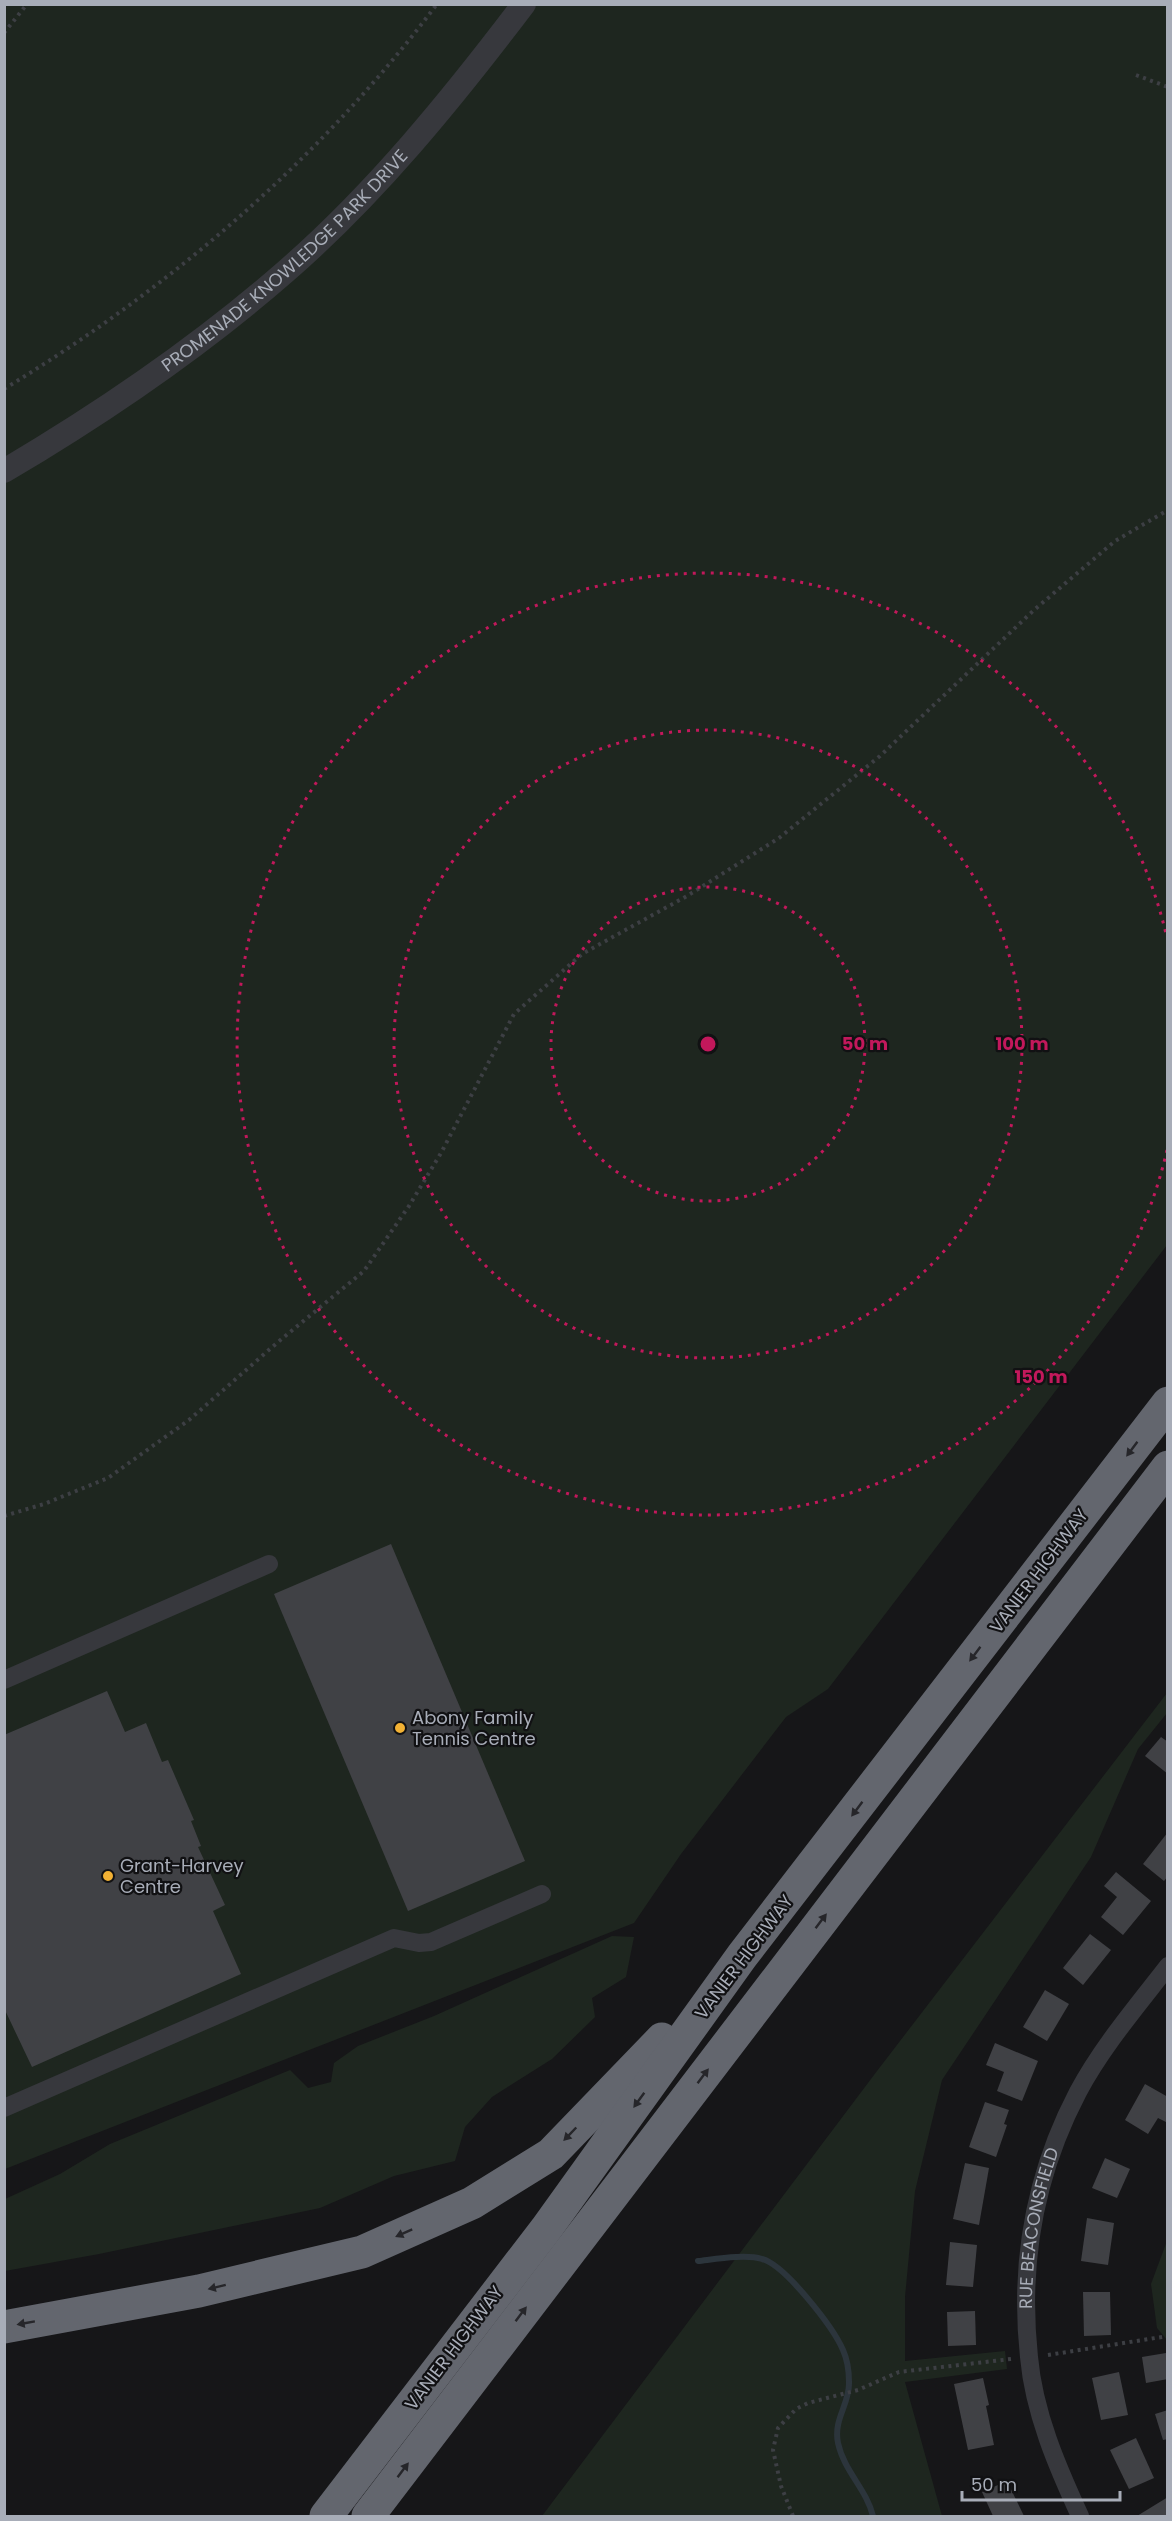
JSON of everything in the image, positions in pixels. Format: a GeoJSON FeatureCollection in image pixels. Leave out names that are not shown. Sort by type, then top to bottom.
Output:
{"type":"FeatureCollection","features":[{"type":"Feature","properties":{"kind":"highway","name":"VANIER HIGHWAY"},"geometry":{"type":"LineString","coordinates":[[326,2517],[546,2229],[742,1956],[1167,1403]]}},
{"type":"Feature","properties":{"kind":"highway","name":"VANIER HIGHWAY"},"geometry":{"type":"LineString","coordinates":[[368,2517],[1167,1467]]}},
{"type":"Feature","properties":{"kind":"highway"},"geometry":{"type":"LineString","coordinates":[[4,2327],[199,2291],[362,2252],[472,2203],[551,2154],[742,1956]]}},
{"type":"Feature","properties":{"kind":"street","name":"PROMENADE KNOWLEDGE PARK DRIVE"},"geometry":{"type":"LineString","coordinates":[[4,471],[84,424],[156,375],[225,323],[287,271],[354,206],[424,129],[524,4]]}},
{"type":"Feature","properties":{"kind":"street"},"geometry":{"type":"LineString","coordinates":[[4,1680],[269,1564]]}},
{"type":"Feature","properties":{"kind":"street"},"geometry":{"type":"LineString","coordinates":[[4,2108],[394,1938],[419,1943],[431,1942],[542,1894]]}},
{"type":"Feature","properties":{"kind":"street","name":"RUE BEACONSFIELD"},"geometry":{"type":"LineString","coordinates":[[1080,2517],[1055,2462],[1041,2415],[1029,2358],[1027,2285],[1031,2238],[1041,2182],[1078,2092],[1093,2066],[1167,1966]]}},
{"type":"Feature","properties":{"kind":"path"},"geometry":{"type":"LineString","coordinates":[[4,33],[27,4]]}},
{"type":"Feature","properties":{"kind":"path"},"geometry":{"type":"LineString","coordinates":[[4,389],[54,359],[154,288],[258,202],[397,58],[437,4]]}},
{"type":"Feature","properties":{"kind":"path"},"geometry":{"type":"LineString","coordinates":[[1136,75],[1167,87]]}},
{"type":"Feature","properties":{"kind":"path"},"geometry":{"type":"LineString","coordinates":[[4,1516],[44,1504],[108,1478],[189,1420],[364,1271],[409,1206],[441,1153],[514,1014],[582,954],[687,896],[779,838],[880,756],[1034,609],[1106,549],[1167,510]]}},
{"type":"Feature","properties":{"kind":"path"},"geometry":{"type":"LineString","coordinates":[[793,2517],[774,2461],[774,2444],[778,2428],[796,2409],[808,2403],[858,2390]]}},
{"type":"Feature","properties":{"kind":"shaded area"},"geometry":{"type":"Polygon","coordinates":[[[4,5],[1168,5],[1167,1245],[828,1689],[786,1717],[681,1854],[634,1923],[5,2169],[4,5]]]}},
{"type":"Feature","properties":{"kind":"shaded area"},"geometry":{"type":"Polygon","coordinates":[[[1167,1693],[1167,1713],[1138,1749],[1091,1857],[942,2080],[915,2191],[905,2297],[905,2361],[1005,2351],[1007,2369],[905,2382],[942,2516],[542,2516],[877,2071],[1167,1693]]]}},
{"type":"Feature","properties":{"kind":"shaded area"},"geometry":{"type":"Polygon","coordinates":[[[612,1936],[634,1937],[626,1977],[592,1998],[595,2017],[552,2059],[492,2097],[465,2127],[455,2161],[394,2176],[320,2208],[5,2271],[5,2199],[60,2174],[110,2144],[290,2070],[308,2088],[331,2082],[334,2063],[358,2046],[434,2016],[612,1936]]]}},
{"type":"Feature","properties":{"kind":"shaded area"},"geometry":{"type":"Polygon","coordinates":[[[1167,2241],[1167,2340],[1157,2328],[1151,2284],[1167,2241]]]}},
{"type":"Feature","properties":{"kind":"building","name":"Abony Family Tennis Centre"},"geometry":{"type":"Polygon","coordinates":[[[391,1544],[525,1861],[408,1911],[274,1594],[391,1544]]]}},
{"type":"Feature","properties":{"kind":"building","name":"Grant-Harvey Centre"},"geometry":{"type":"Polygon","coordinates":[[[107,1691],[125,1732],[146,1723],[162,1762],[168,1760],[194,1820],[191,1821],[201,1846],[198,1847],[225,1905],[213,1911],[241,1974],[32,2067],[4,2008],[4,1735],[107,1691]]]}},
{"type":"Feature","properties":{"kind":"building"},"geometry":{"type":"Polygon","coordinates":[[[1161,1737],[1168,1742],[1168,1774],[1145,1756],[1161,1737]]]}},
{"type":"Feature","properties":{"kind":"building"},"geometry":{"type":"Polygon","coordinates":[[[1168,1832],[1168,1876],[1164,1881],[1143,1864],[1168,1832]]]}},
{"type":"Feature","properties":{"kind":"building"},"geometry":{"type":"Polygon","coordinates":[[[1116,1872],[1151,1901],[1123,1935],[1101,1917],[1117,1897],[1104,1886],[1116,1872]]]}},
{"type":"Feature","properties":{"kind":"building"},"geometry":{"type":"Polygon","coordinates":[[[1090,1934],[1111,1950],[1083,1985],[1063,1968],[1090,1934]]]}},
{"type":"Feature","properties":{"kind":"building"},"geometry":{"type":"Polygon","coordinates":[[[1045,1990],[1069,2004],[1047,2041],[1023,2027],[1045,1990]]]}},
{"type":"Feature","properties":{"kind":"building"},"geometry":{"type":"Polygon","coordinates":[[[995,2043],[1038,2061],[1022,2101],[997,2091],[1004,2072],[986,2065],[995,2043]]]}},
{"type":"Feature","properties":{"kind":"building"},"geometry":{"type":"Polygon","coordinates":[[[1145,2084],[1168,2097],[1168,2123],[1158,2118],[1148,2134],[1125,2120],[1145,2084]]]}},
{"type":"Feature","properties":{"kind":"building"},"geometry":{"type":"Polygon","coordinates":[[[985,2102],[1009,2110],[1004,2124],[1007,2125],[996,2157],[969,2147],[985,2102]]]}},
{"type":"Feature","properties":{"kind":"building"},"geometry":{"type":"Polygon","coordinates":[[[1105,2158],[1130,2169],[1117,2198],[1092,2188],[1105,2158]]]}},
{"type":"Feature","properties":{"kind":"building"},"geometry":{"type":"Polygon","coordinates":[[[965,2163],[989,2168],[979,2225],[953,2219],[965,2163]]]}},
{"type":"Feature","properties":{"kind":"building"},"geometry":{"type":"Polygon","coordinates":[[[1087,2218],[1114,2223],[1108,2265],[1081,2261],[1087,2218]]]}},
{"type":"Feature","properties":{"kind":"building"},"geometry":{"type":"Polygon","coordinates":[[[950,2242],[977,2245],[973,2287],[946,2285],[950,2242]]]}},
{"type":"Feature","properties":{"kind":"building"},"geometry":{"type":"Polygon","coordinates":[[[1083,2292],[1110,2292],[1111,2335],[1084,2336],[1083,2292]]]}},
{"type":"Feature","properties":{"kind":"building"},"geometry":{"type":"Polygon","coordinates":[[[975,2311],[976,2345],[948,2346],[947,2312],[975,2311]]]}},
{"type":"Feature","properties":{"kind":"building"},"geometry":{"type":"Polygon","coordinates":[[[1166,2353],[1168,2379],[1146,2383],[1142,2357],[1166,2353]]]}},
{"type":"Feature","properties":{"kind":"building"},"geometry":{"type":"Polygon","coordinates":[[[1119,2372],[1128,2415],[1101,2420],[1092,2378],[1119,2372]]]}},
{"type":"Feature","properties":{"kind":"building"},"geometry":{"type":"Polygon","coordinates":[[[983,2378],[994,2445],[968,2450],[954,2384],[983,2378]]]}},
{"type":"Feature","properties":{"kind":"building"},"geometry":{"type":"Polygon","coordinates":[[[1168,2410],[1168,2439],[1163,2440],[1155,2414],[1168,2410]]]}},
{"type":"Feature","properties":{"kind":"building"},"geometry":{"type":"Polygon","coordinates":[[[1136,2438],[1154,2478],[1129,2489],[1110,2450],[1136,2438]]]}},
{"type":"Feature","properties":{"kind":"building"},"geometry":{"type":"Polygon","coordinates":[[[1007,2481],[1024,2516],[993,2516],[982,2492],[1007,2481]]]}},
{"type":"Feature","properties":{"kind":"building"},"geometry":{"type":"Polygon","coordinates":[[[1168,2497],[1168,2516],[1137,2516],[1168,2497]]]}},
{"type":"Feature","properties":{"kind":"waterway"},"geometry":{"type":"LineString","coordinates":[[698,2261],[748,2257],[762,2259],[772,2264],[795,2284],[838,2340],[847,2361],[849,2374],[849,2390],[838,2426],[838,2443],[845,2463],[866,2498],[873,2516]]}},
{"type":"Feature","properties":{"kind":"place","name":"Abony Family Tennis Centre"},"geometry":{"type":"Point","coordinates":[400,1728]}},
{"type":"Feature","properties":{"kind":"place","name":"Grant-Harvey Centre"},"geometry":{"type":"Point","coordinates":[108,1876]}}]}
